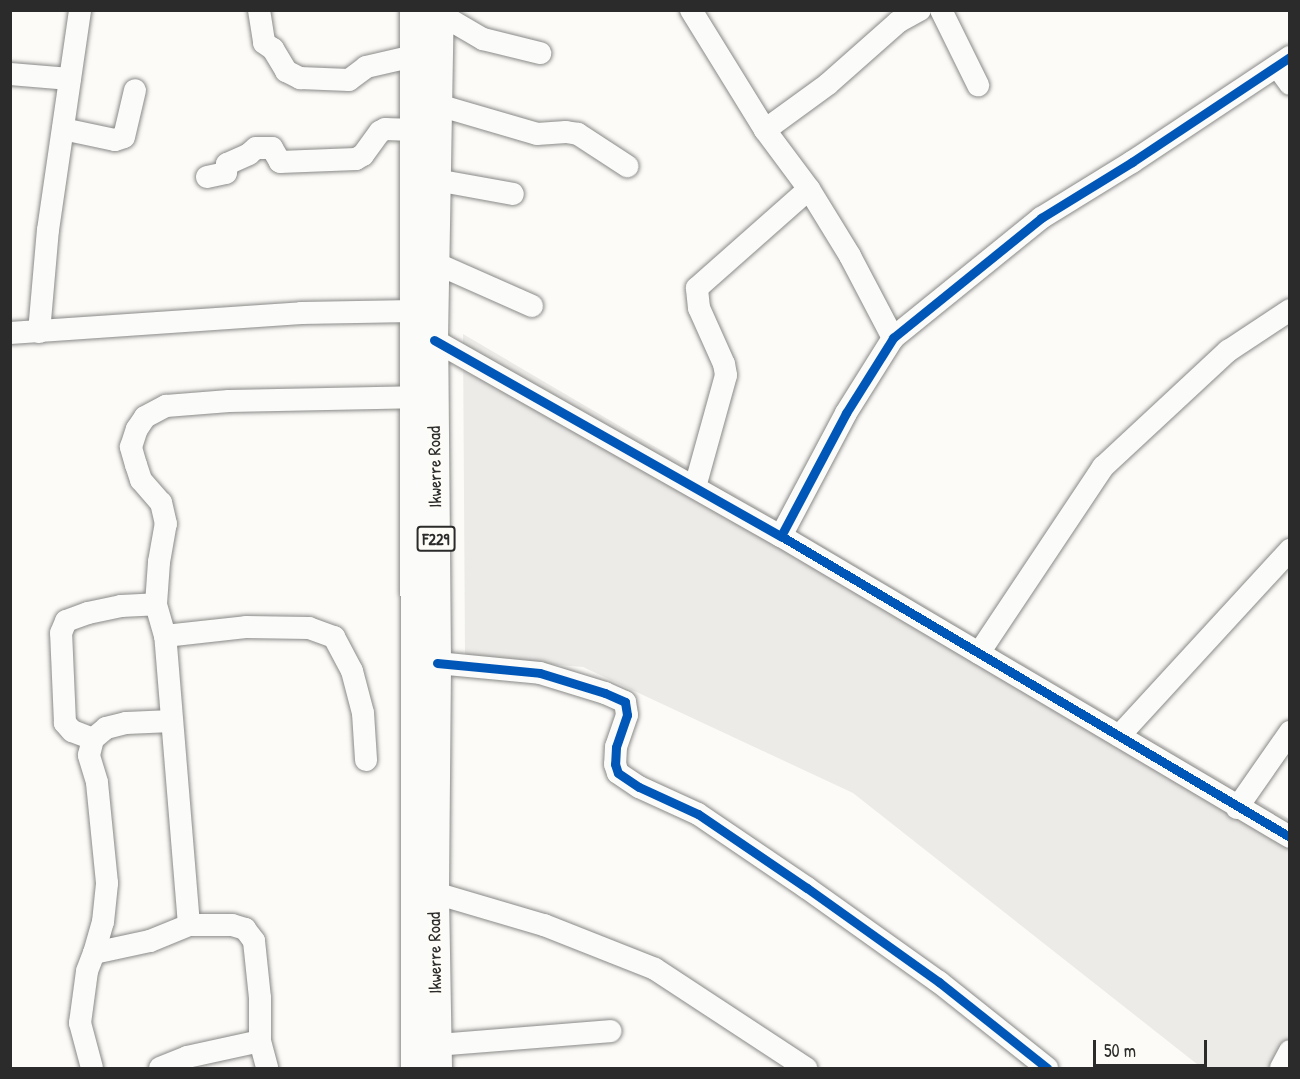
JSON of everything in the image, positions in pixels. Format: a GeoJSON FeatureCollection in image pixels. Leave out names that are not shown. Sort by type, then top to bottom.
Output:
{"type":"FeatureCollection","features":[{"type":"Feature","properties":{"kind":"main road","name":"Ikwerre Road"},"geometry":{"type":"LineString","coordinates":[[415,1068],[414,56],[431,12]]}},
{"type":"Feature","properties":{"kind":"main road","name":"Ikwerre Road"},"geometry":{"type":"LineString","coordinates":[[431,12],[438,105],[434,340],[437,1057]]}},
{"type":"Feature","properties":{"kind":"street"},"geometry":{"type":"LineString","coordinates":[[39,332],[48,230],[80,10]]}},
{"type":"Feature","properties":{"kind":"street"},"geometry":{"type":"LineString","coordinates":[[259,10],[264,43],[273,49],[286,71],[300,78],[349,80],[372,65],[414,56]]}},
{"type":"Feature","properties":{"kind":"street"},"geometry":{"type":"LineString","coordinates":[[691,10],[765,130],[809,189],[850,256],[892,338]]}},
{"type":"Feature","properties":{"kind":"street"},"geometry":{"type":"LineString","coordinates":[[765,130],[828,84],[898,22],[920,10]]}},
{"type":"Feature","properties":{"kind":"street"},"geometry":{"type":"LineString","coordinates":[[941,10],[978,85]]}},
{"type":"Feature","properties":{"kind":"street"},"geometry":{"type":"LineString","coordinates":[[431,12],[483,39],[540,53]]}},
{"type":"Feature","properties":{"kind":"street"},"geometry":{"type":"LineString","coordinates":[[781,536],[846,413],[892,338],[1041,218],[1285,69]]}},
{"type":"Feature","properties":{"kind":"street"},"geometry":{"type":"LineString","coordinates":[[10,74],[70,79]]}},
{"type":"Feature","properties":{"kind":"street"},"geometry":{"type":"LineString","coordinates":[[63,129],[116,140],[124,137],[135,90]]}},
{"type":"Feature","properties":{"kind":"street"},"geometry":{"type":"LineString","coordinates":[[438,105],[537,134],[566,132],[578,134],[627,166]]}},
{"type":"Feature","properties":{"kind":"street"},"geometry":{"type":"LineString","coordinates":[[207,177],[226,173],[227,164],[249,154],[256,148],[272,148],[280,162],[357,159],[385,129],[414,130]]}},
{"type":"Feature","properties":{"kind":"street"},"geometry":{"type":"LineString","coordinates":[[436,180],[513,194]]}},
{"type":"Feature","properties":{"kind":"street"},"geometry":{"type":"LineString","coordinates":[[694,487],[726,375],[724,364],[699,308],[697,288],[809,189]]}},
{"type":"Feature","properties":{"kind":"street"},"geometry":{"type":"LineString","coordinates":[[435,263],[532,306]]}},
{"type":"Feature","properties":{"kind":"street"},"geometry":{"type":"LineString","coordinates":[[979,653],[1103,467],[1228,351],[1290,310]]}},
{"type":"Feature","properties":{"kind":"street"},"geometry":{"type":"LineString","coordinates":[[10,333],[289,314],[414,311]]}},
{"type":"Feature","properties":{"kind":"street"},"geometry":{"type":"LineString","coordinates":[[434,340],[781,536],[1237,808],[1290,837]]}},
{"type":"Feature","properties":{"kind":"street"},"geometry":{"type":"LineString","coordinates":[[189,925],[165,636],[156,604],[159,562],[166,524],[161,503],[141,480],[131,447],[137,429],[145,417],[166,406],[229,401],[413,397]]}},
{"type":"Feature","properties":{"kind":"street"},"geometry":{"type":"LineString","coordinates":[[1119,736],[1290,550]]}},
{"type":"Feature","properties":{"kind":"street"},"geometry":{"type":"LineString","coordinates":[[93,739],[72,731],[65,723],[61,633],[66,621],[88,613],[121,606],[156,604]]}},
{"type":"Feature","properties":{"kind":"street"},"geometry":{"type":"LineString","coordinates":[[165,636],[246,627],[309,628],[334,637],[352,671],[363,713],[366,760]]}},
{"type":"Feature","properties":{"kind":"street"},"geometry":{"type":"LineString","coordinates":[[437,663],[540,674],[605,693],[625,702],[627,715],[616,747],[615,764],[618,773],[639,787],[698,814],[807,888],[939,982],[1047,1068]]}},
{"type":"Feature","properties":{"kind":"street"},"geometry":{"type":"LineString","coordinates":[[92,1068],[80,1023],[87,971],[103,922],[107,883],[97,783],[90,755],[93,739],[106,728],[126,723],[172,722]]}},
{"type":"Feature","properties":{"kind":"street"},"geometry":{"type":"LineString","coordinates":[[1237,808],[1290,732]]}},
{"type":"Feature","properties":{"kind":"street"},"geometry":{"type":"LineString","coordinates":[[435,893],[544,925],[655,969],[806,1068]]}},
{"type":"Feature","properties":{"kind":"street"},"geometry":{"type":"LineString","coordinates":[[94,953],[150,941],[189,925],[232,925],[245,929],[254,941],[260,998],[260,1041],[267,1068]]}},
{"type":"Feature","properties":{"kind":"street"},"geometry":{"type":"LineString","coordinates":[[437,1057],[609,1031]]}},
{"type":"Feature","properties":{"kind":"street"},"geometry":{"type":"LineString","coordinates":[[160,1068],[187,1057],[260,1041]]}},
{"type":"Feature","properties":{"kind":"street"},"geometry":{"type":"LineString","coordinates":[[1281,1068],[1290,1051]]}},
{"type":"Feature","properties":{"kind":"shaded area"},"geometry":{"type":"Polygon","coordinates":[[[463,334],[1289,819],[1289,1041],[1270,1068],[1202,1068],[853,793],[583,667],[465,657],[463,334]]]}},
{"type":"Feature","properties":{"kind":"cycle path"},"geometry":{"type":"LineString","coordinates":[[781,536],[846,413],[893,338],[1041,218],[1132,162],[1290,57]]}},
{"type":"Feature","properties":{"kind":"cycle path"},"geometry":{"type":"LineString","coordinates":[[434,340],[781,536],[1290,837]]}},
{"type":"Feature","properties":{"kind":"cycle path"},"geometry":{"type":"LineString","coordinates":[[437,663],[540,673],[605,693],[625,702],[627,715],[616,747],[615,764],[618,773],[639,787],[698,814],[807,888],[939,982],[1047,1068]]}}]}
